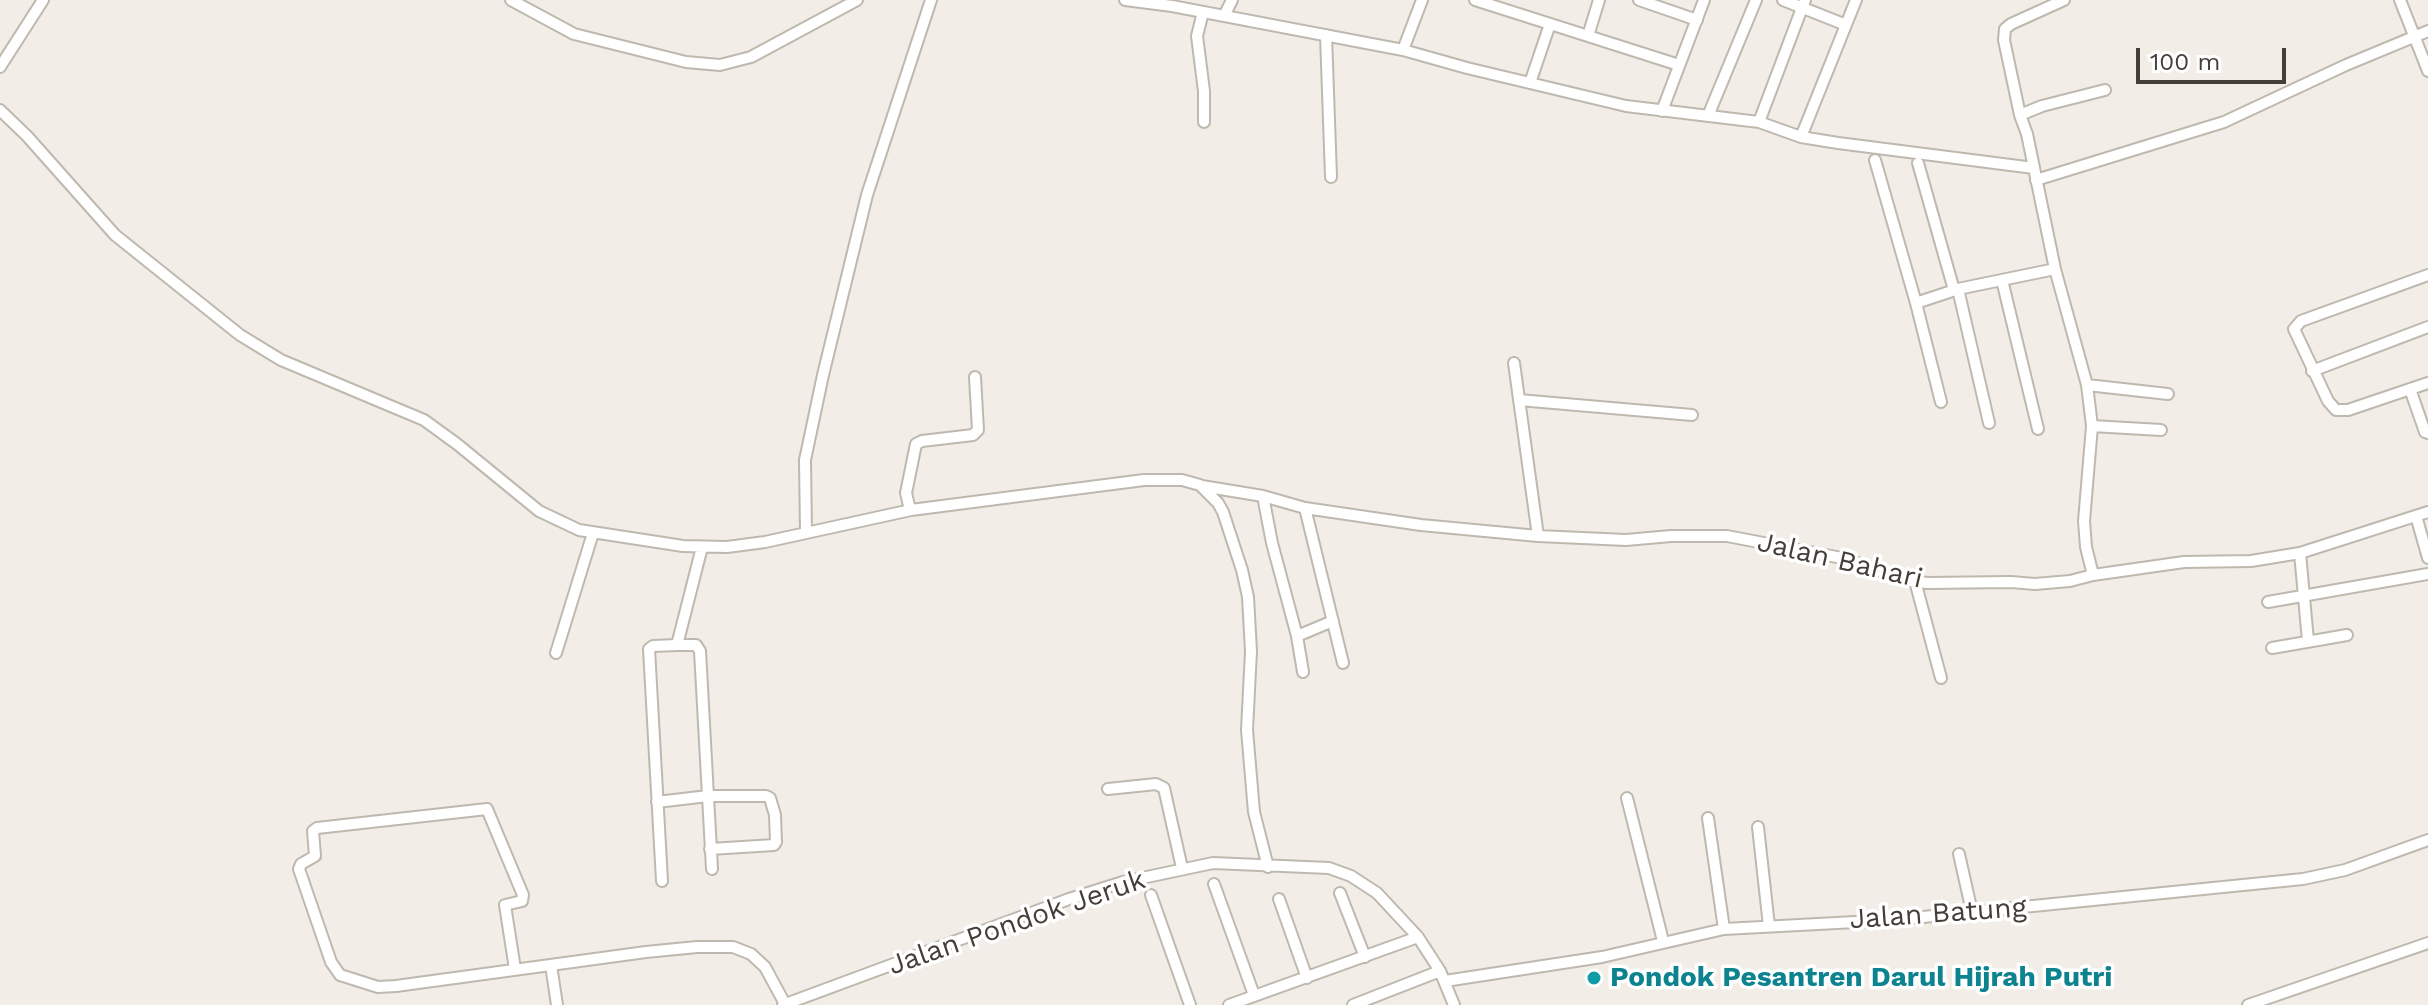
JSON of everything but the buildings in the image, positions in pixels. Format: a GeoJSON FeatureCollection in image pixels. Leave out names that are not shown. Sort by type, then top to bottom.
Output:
{"type":"FeatureCollection","features":[{"type":"Feature","properties":{"kind":"street"},"geometry":{"type":"LineString","coordinates":[[0,67],[43,0]]}},
{"type":"Feature","properties":{"kind":"street"},"geometry":{"type":"LineString","coordinates":[[511,0],[574,34],[686,62],[720,65],[751,57],[857,0]]}},
{"type":"Feature","properties":{"kind":"street"},"geometry":{"type":"LineString","coordinates":[[806,533],[805,460],[823,375],[867,195],[931,0]]}},
{"type":"Feature","properties":{"kind":"street"},"geometry":{"type":"LineString","coordinates":[[1125,0],[1174,3],[1203,12],[1403,50],[1626,106],[1759,122],[1801,137],[2034,168]]}},
{"type":"Feature","properties":{"kind":"street"},"geometry":{"type":"LineString","coordinates":[[1224,16],[1232,0]]}},
{"type":"Feature","properties":{"kind":"street"},"geometry":{"type":"LineString","coordinates":[[1403,50],[1422,0]]}},
{"type":"Feature","properties":{"kind":"street"},"geometry":{"type":"LineString","coordinates":[[1475,0],[1679,65]]}},
{"type":"Feature","properties":{"kind":"street"},"geometry":{"type":"LineString","coordinates":[[1588,36],[1599,0]]}},
{"type":"Feature","properties":{"kind":"street"},"geometry":{"type":"LineString","coordinates":[[1639,0],[1697,20]]}},
{"type":"Feature","properties":{"kind":"street"},"geometry":{"type":"LineString","coordinates":[[1662,111],[1704,0]]}},
{"type":"Feature","properties":{"kind":"street"},"geometry":{"type":"LineString","coordinates":[[1708,116],[1756,0]]}},
{"type":"Feature","properties":{"kind":"street"},"geometry":{"type":"LineString","coordinates":[[1783,0],[1803,4],[1846,25]]}},
{"type":"Feature","properties":{"kind":"street"},"geometry":{"type":"LineString","coordinates":[[1801,137],[1856,0]]}},
{"type":"Feature","properties":{"kind":"street"},"geometry":{"type":"LineString","coordinates":[[2064,0],[2011,24],[2005,29],[2004,40],[2055,269],[2087,385],[2092,426],[2084,521],[2093,575]]}},
{"type":"Feature","properties":{"kind":"street"},"geometry":{"type":"LineString","coordinates":[[2400,0],[2428,71]]}},
{"type":"Feature","properties":{"kind":"street"},"geometry":{"type":"LineString","coordinates":[[1759,122],[1803,4]]}},
{"type":"Feature","properties":{"kind":"street"},"geometry":{"type":"LineString","coordinates":[[1203,12],[1197,36],[1204,91],[1204,122]]}},
{"type":"Feature","properties":{"kind":"street"},"geometry":{"type":"LineString","coordinates":[[1530,83],[1550,24]]}},
{"type":"Feature","properties":{"kind":"street"},"geometry":{"type":"LineString","coordinates":[[2036,180],[2224,122],[2428,31]]}},
{"type":"Feature","properties":{"kind":"street"},"geometry":{"type":"LineString","coordinates":[[1326,35],[1331,177]]}},
{"type":"Feature","properties":{"kind":"street"},"geometry":{"type":"LineString","coordinates":[[2020,115],[2042,106],[2105,90]]}},
{"type":"Feature","properties":{"kind":"street","name":"Jalan Bahari"},"geometry":{"type":"LineString","coordinates":[[0,110],[115,235],[240,335],[281,360],[424,420],[539,511],[568,526],[593,533],[702,547],[753,544],[910,510],[1144,480],[1182,480],[1305,508],[1421,525],[1538,536],[1626,540],[1727,536],[1847,559],[1915,581],[2035,584],[2184,562],[2251,561],[2300,553],[2428,512]]}},
{"type":"Feature","properties":{"kind":"street"},"geometry":{"type":"LineString","coordinates":[[1875,160],[1941,402]]}},
{"type":"Feature","properties":{"kind":"street"},"geometry":{"type":"LineString","coordinates":[[1918,163],[1956,289],[1989,423]]}},
{"type":"Feature","properties":{"kind":"street"},"geometry":{"type":"LineString","coordinates":[[1916,303],[1956,289],[2055,269]]}},
{"type":"Feature","properties":{"kind":"street"},"geometry":{"type":"LineString","coordinates":[[2428,275],[2297,324],[2294,329],[2328,401],[2342,411],[2428,383]]}},
{"type":"Feature","properties":{"kind":"street"},"geometry":{"type":"LineString","coordinates":[[2002,280],[2038,429]]}},
{"type":"Feature","properties":{"kind":"street"},"geometry":{"type":"LineString","coordinates":[[2312,371],[2428,327]]}},
{"type":"Feature","properties":{"kind":"street"},"geometry":{"type":"LineString","coordinates":[[1514,363],[1538,536]]}},
{"type":"Feature","properties":{"kind":"street"},"geometry":{"type":"LineString","coordinates":[[910,510],[906,493],[916,444],[973,435],[978,430],[975,377]]}},
{"type":"Feature","properties":{"kind":"street"},"geometry":{"type":"LineString","coordinates":[[2087,385],[2168,394]]}},
{"type":"Feature","properties":{"kind":"street"},"geometry":{"type":"LineString","coordinates":[[2410,389],[2422,426],[2428,433]]}},
{"type":"Feature","properties":{"kind":"street"},"geometry":{"type":"LineString","coordinates":[[1519,400],[1692,415]]}},
{"type":"Feature","properties":{"kind":"street"},"geometry":{"type":"LineString","coordinates":[[2092,426],[2161,430]]}},
{"type":"Feature","properties":{"kind":"street"},"geometry":{"type":"LineString","coordinates":[[1200,485],[1223,512],[1248,597],[1251,651],[1247,730],[1254,812],[1268,867]]}},
{"type":"Feature","properties":{"kind":"street"},"geometry":{"type":"LineString","coordinates":[[1263,496],[1303,672]]}},
{"type":"Feature","properties":{"kind":"street"},"geometry":{"type":"LineString","coordinates":[[1305,508],[1343,663]]}},
{"type":"Feature","properties":{"kind":"street"},"geometry":{"type":"LineString","coordinates":[[2416,516],[2428,558]]}},
{"type":"Feature","properties":{"kind":"street"},"geometry":{"type":"LineString","coordinates":[[556,653],[593,533]]}},
{"type":"Feature","properties":{"kind":"street"},"geometry":{"type":"LineString","coordinates":[[677,645],[702,547]]}},
{"type":"Feature","properties":{"kind":"street"},"geometry":{"type":"LineString","coordinates":[[2300,553],[2308,641]]}},
{"type":"Feature","properties":{"kind":"street"},"geometry":{"type":"LineString","coordinates":[[2268,602],[2428,574]]}},
{"type":"Feature","properties":{"kind":"street"},"geometry":{"type":"LineString","coordinates":[[1915,581],[1941,678]]}},
{"type":"Feature","properties":{"kind":"street"},"geometry":{"type":"LineString","coordinates":[[1297,636],[1333,621]]}},
{"type":"Feature","properties":{"kind":"street"},"geometry":{"type":"LineString","coordinates":[[2272,648],[2347,635]]}},
{"type":"Feature","properties":{"kind":"street"},"geometry":{"type":"LineString","coordinates":[[662,881],[649,649],[653,646],[696,645],[700,651],[712,869]]}},
{"type":"Feature","properties":{"kind":"street"},"geometry":{"type":"LineString","coordinates":[[1108,789],[1156,784],[1164,788],[1182,868]]}},
{"type":"Feature","properties":{"kind":"street"},"geometry":{"type":"LineString","coordinates":[[657,802],[708,796],[766,796],[773,803],[776,842],[768,847],[710,849]]}},
{"type":"Feature","properties":{"kind":"street"},"geometry":{"type":"LineString","coordinates":[[1627,798],[1663,941]]}},
{"type":"Feature","properties":{"kind":"street"},"geometry":{"type":"LineString","coordinates":[[515,969],[505,905],[522,901],[523,897],[487,809],[317,828],[313,831],[315,856],[301,864],[299,869],[331,962],[340,975],[378,987],[451,981],[515,969],[684,948],[733,947],[751,954],[765,967],[784,1004]]}},
{"type":"Feature","properties":{"kind":"street"},"geometry":{"type":"LineString","coordinates":[[1708,818],[1724,929]]}},
{"type":"Feature","properties":{"kind":"street"},"geometry":{"type":"LineString","coordinates":[[1758,827],[1769,926]]}},
{"type":"Feature","properties":{"kind":"street","name":"Jalan Batung"},"geometry":{"type":"LineString","coordinates":[[1353,1005],[1380,1000],[1443,976],[1602,957],[1724,929],[1972,912],[2303,879],[2345,870],[2428,840]]}},
{"type":"Feature","properties":{"kind":"street"},"geometry":{"type":"LineString","coordinates":[[1959,854],[1972,912]]}},
{"type":"Feature","properties":{"kind":"street","name":"Jalan Pondok Jeruk"},"geometry":{"type":"LineString","coordinates":[[784,1004],[1069,899],[1123,882],[1213,863],[1329,868],[1351,876],[1377,893],[1418,937],[1443,976],[1454,1005]]}},
{"type":"Feature","properties":{"kind":"street"},"geometry":{"type":"LineString","coordinates":[[1214,884],[1254,995]]}},
{"type":"Feature","properties":{"kind":"street"},"geometry":{"type":"LineString","coordinates":[[1340,893],[1365,957]]}},
{"type":"Feature","properties":{"kind":"street"},"geometry":{"type":"LineString","coordinates":[[1151,895],[1190,1005]]}},
{"type":"Feature","properties":{"kind":"street"},"geometry":{"type":"LineString","coordinates":[[1279,899],[1307,978]]}},
{"type":"Feature","properties":{"kind":"street"},"geometry":{"type":"LineString","coordinates":[[1229,1005],[1418,937]]}},
{"type":"Feature","properties":{"kind":"street"},"geometry":{"type":"LineString","coordinates":[[2248,1005],[2428,943]]}},
{"type":"Feature","properties":{"kind":"street"},"geometry":{"type":"LineString","coordinates":[[551,965],[557,1005]]}},
{"type":"Feature","properties":{"kind":"place","name":"Pondok Pesantren Darul Hijrah Putri"},"geometry":{"type":"Point","coordinates":[1594,978]}}]}
